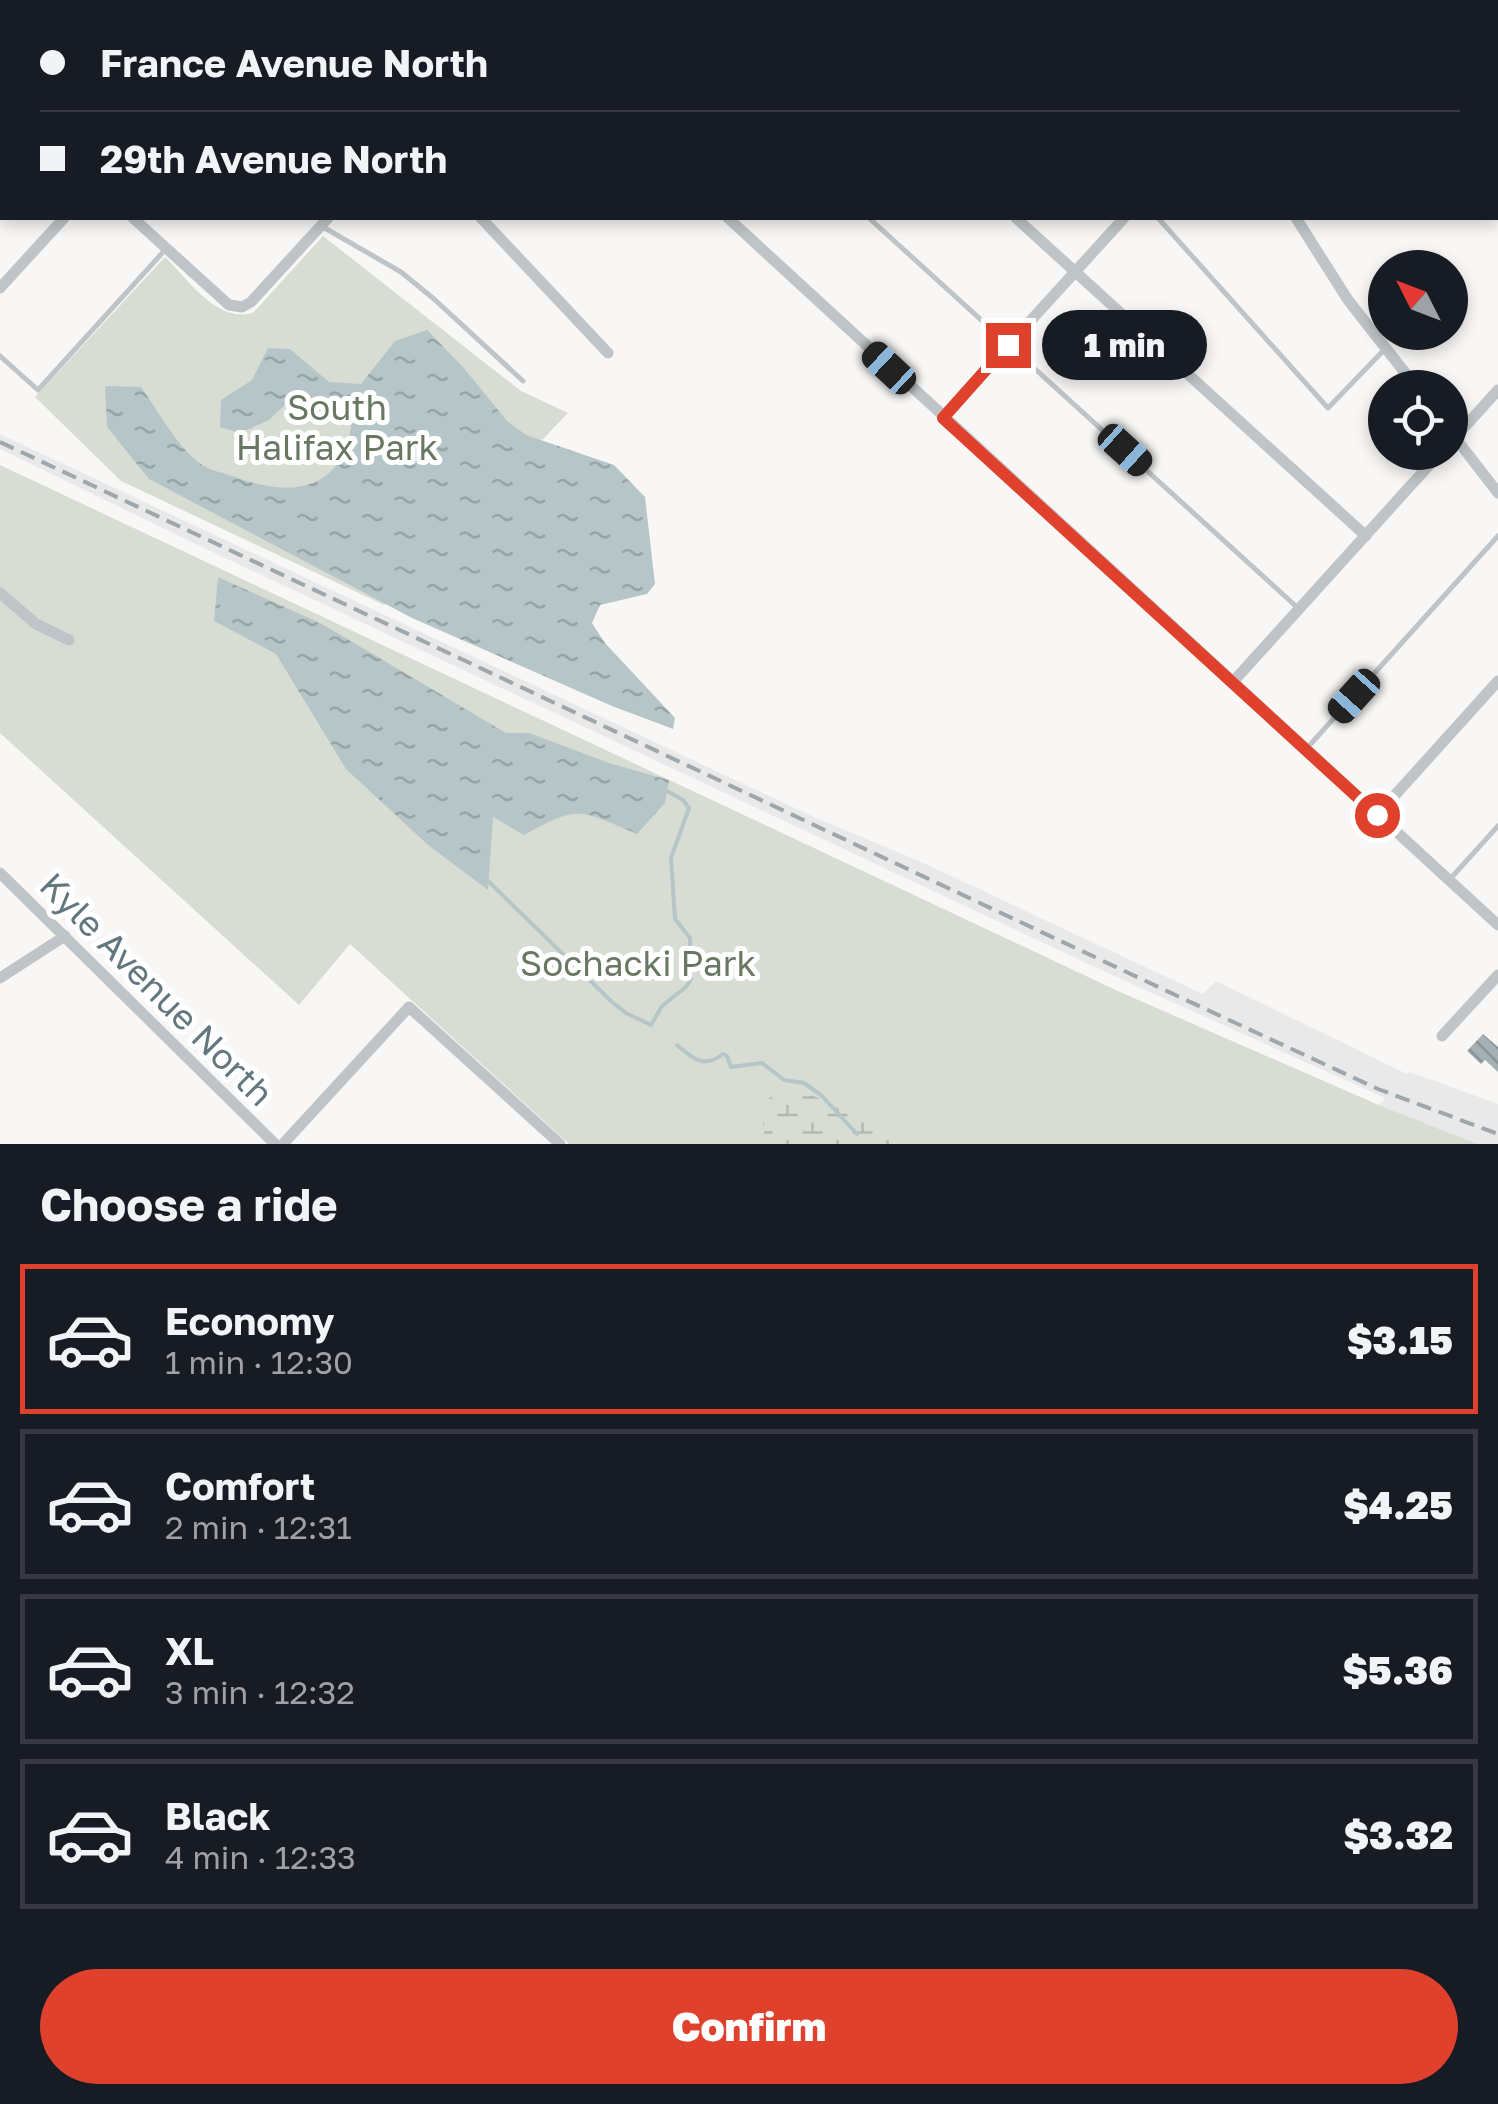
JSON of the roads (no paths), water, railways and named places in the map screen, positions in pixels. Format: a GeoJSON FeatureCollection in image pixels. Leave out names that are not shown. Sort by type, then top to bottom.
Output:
{"type":"FeatureCollection","features":[{"type":"Feature","properties":{"kind":"street"},"geometry":{"type":"LineString","coordinates":[[0,288],[62,220]]}},
{"type":"Feature","properties":{"kind":"street"},"geometry":{"type":"LineString","coordinates":[[136,220],[229,305],[242,307],[251,302],[324,221]]}},
{"type":"Feature","properties":{"kind":"street"},"geometry":{"type":"LineString","coordinates":[[483,220],[608,353]]}},
{"type":"Feature","properties":{"kind":"street"},"geometry":{"type":"LineString","coordinates":[[730,220],[1498,925]]}},
{"type":"Feature","properties":{"kind":"street"},"geometry":{"type":"LineString","coordinates":[[1018,220],[1366,536]]}},
{"type":"Feature","properties":{"kind":"street"},"geometry":{"type":"LineString","coordinates":[[943,418],[1122,220]]}},
{"type":"Feature","properties":{"kind":"street"},"geometry":{"type":"LineString","coordinates":[[1297,220],[1368,325]]}},
{"type":"Feature","properties":{"kind":"street"},"geometry":{"type":"LineString","coordinates":[[1468,421],[1498,390]]}},
{"type":"Feature","properties":{"kind":"street"},"geometry":{"type":"LineString","coordinates":[[1468,456],[1498,493]]}},
{"type":"Feature","properties":{"kind":"street"},"geometry":{"type":"LineString","coordinates":[[1232,682],[1426,470]]}},
{"type":"Feature","properties":{"kind":"street"},"geometry":{"type":"LineString","coordinates":[[0,593],[36,624],[69,640]]}},
{"type":"Feature","properties":{"kind":"street"},"geometry":{"type":"LineString","coordinates":[[1377,815],[1498,682]]}},
{"type":"Feature","properties":{"kind":"street","name":"Kyle Avenue North"},"geometry":{"type":"LineString","coordinates":[[0,873],[275,1144]]}},
{"type":"Feature","properties":{"kind":"street"},"geometry":{"type":"LineString","coordinates":[[0,978],[65,936]]}},
{"type":"Feature","properties":{"kind":"street"},"geometry":{"type":"LineString","coordinates":[[1442,1036],[1498,975]]}},
{"type":"Feature","properties":{"kind":"street"},"geometry":{"type":"LineString","coordinates":[[1485,989],[1498,1000]]}},
{"type":"Feature","properties":{"kind":"street"},"geometry":{"type":"LineString","coordinates":[[283,1144],[408,1007],[560,1144]]}},
{"type":"Feature","properties":{"kind":"lane"},"geometry":{"type":"LineString","coordinates":[[871,220],[1299,609]]}},
{"type":"Feature","properties":{"kind":"lane"},"geometry":{"type":"LineString","coordinates":[[1160,220],[1328,408],[1384,350]]}},
{"type":"Feature","properties":{"kind":"lane"},"geometry":{"type":"LineString","coordinates":[[324,221],[401,272],[523,382]]}},
{"type":"Feature","properties":{"kind":"lane"},"geometry":{"type":"LineString","coordinates":[[0,356],[38,390],[167,248]]}},
{"type":"Feature","properties":{"kind":"lane"},"geometry":{"type":"LineString","coordinates":[[1306,750],[1498,536]]}},
{"type":"Feature","properties":{"kind":"lane"},"geometry":{"type":"LineString","coordinates":[[1449,880],[1498,826]]}},
{"type":"Feature","properties":{"kind":"water"},"geometry":{"type":"Polygon","coordinates":[[[427,330],[507,421],[526,435],[614,465],[645,497],[655,584],[647,594],[600,605],[592,623],[605,643],[675,718],[673,729],[412,618],[149,479],[107,427],[105,386],[141,387],[175,437],[202,465],[281,488],[318,481],[343,455],[353,408],[336,400],[292,398],[269,420],[240,433],[220,427],[221,400],[252,380],[268,348],[290,349],[329,382],[361,384],[395,341],[427,330]]]}},
{"type":"Feature","properties":{"kind":"water"},"geometry":{"type":"Polygon","coordinates":[[[218,577],[322,624],[506,733],[529,733],[669,780],[665,803],[637,834],[580,814],[557,818],[524,835],[493,817],[488,890],[428,845],[346,769],[276,654],[214,621],[218,577]]]}},
{"type":"Feature","properties":{"kind":"waterway"},"geometry":{"type":"LineString","coordinates":[[489,882],[612,1002],[651,1025],[662,1006],[691,979],[690,938],[675,919],[671,858],[689,808],[667,791]]}},
{"type":"Feature","properties":{"kind":"waterway"},"geometry":{"type":"LineString","coordinates":[[677,1045],[699,1060],[710,1061],[723,1054],[731,1067],[762,1063],[784,1080],[804,1083],[821,1095],[857,1134]]}},
{"type":"Feature","properties":{"kind":"railway"},"geometry":{"type":"LineString","coordinates":[[0,442],[1378,1089],[1498,1134]]}},
{"type":"Feature","properties":{"kind":"park label","name":"South Halifax Park"},"geometry":{"type":"Point","coordinates":[337,427]}},
{"type":"Feature","properties":{"kind":"park label","name":"Sochacki Park"},"geometry":{"type":"Point","coordinates":[638,963]}}]}
